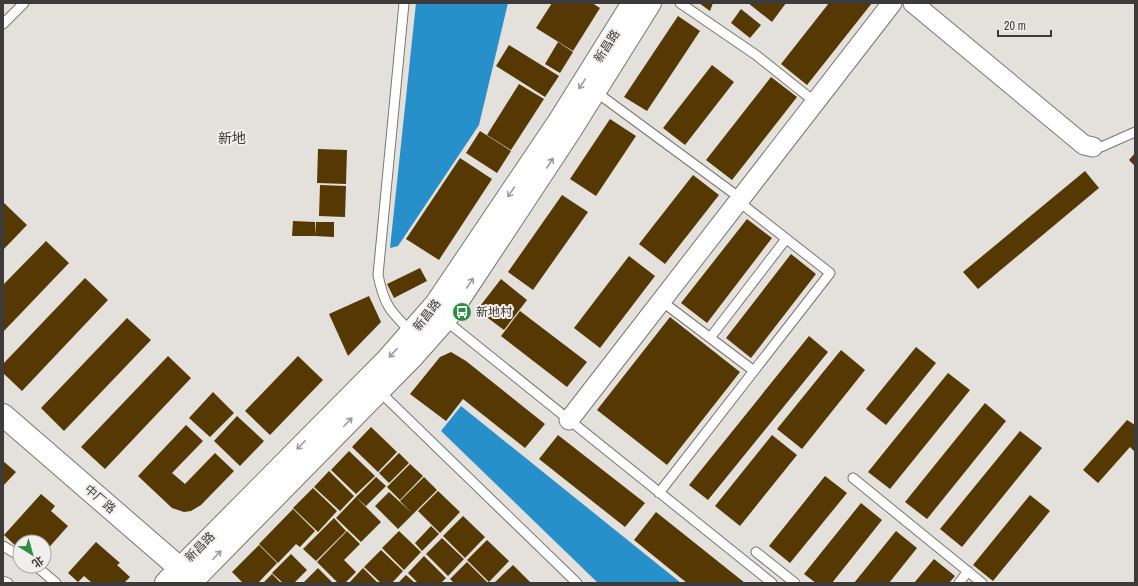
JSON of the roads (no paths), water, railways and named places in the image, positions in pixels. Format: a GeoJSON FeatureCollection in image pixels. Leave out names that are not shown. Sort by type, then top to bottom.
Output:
{"type":"FeatureCollection","features":[{"type":"Feature","properties":{"kind":"street","name":"新昌路"},"geometry":{"type":"LineString","coordinates":[[185,579],[412,333],[436,304],[558,123],[633,3]]}},
{"type":"Feature","properties":{"kind":"street","name":"新昌路"},"geometry":{"type":"LineString","coordinates":[[185,579],[378,391],[445,320],[596,92],[650,3]]}},
{"type":"Feature","properties":{"kind":"street"},"geometry":{"type":"LineString","coordinates":[[569,420],[660,300],[892,3]]}},
{"type":"Feature","properties":{"kind":"street"},"geometry":{"type":"LineString","coordinates":[[913,3],[1084,145],[1093,147]]}},
{"type":"Feature","properties":{"kind":"street","name":"中厂路"},"geometry":{"type":"LineString","coordinates":[[3,415],[185,579]]}},
{"type":"Feature","properties":{"kind":"lane"},"geometry":{"type":"LineString","coordinates":[[3,24],[24,3]]}},
{"type":"Feature","properties":{"kind":"lane"},"geometry":{"type":"LineString","coordinates":[[404,3],[378,275],[385,302],[392,313],[412,333]]}},
{"type":"Feature","properties":{"kind":"lane"},"geometry":{"type":"LineString","coordinates":[[680,3],[756,55],[815,102]]}},
{"type":"Feature","properties":{"kind":"lane"},"geometry":{"type":"LineString","coordinates":[[596,92],[739,200],[830,273],[659,492]]}},
{"type":"Feature","properties":{"kind":"lane"},"geometry":{"type":"LineString","coordinates":[[1093,147],[1101,147],[1135,132]]}},
{"type":"Feature","properties":{"kind":"lane"},"geometry":{"type":"LineString","coordinates":[[710,338],[786,239]]}},
{"type":"Feature","properties":{"kind":"lane"},"geometry":{"type":"LineString","coordinates":[[660,300],[754,371]]}},
{"type":"Feature","properties":{"kind":"lane"},"geometry":{"type":"LineString","coordinates":[[445,320],[772,583]]}},
{"type":"Feature","properties":{"kind":"lane"},"geometry":{"type":"LineString","coordinates":[[378,391],[577,583]]}},
{"type":"Feature","properties":{"kind":"lane"},"geometry":{"type":"LineString","coordinates":[[853,478],[982,583]]}},
{"type":"Feature","properties":{"kind":"lane"},"geometry":{"type":"LineString","coordinates":[[3,546],[12,551]]}},
{"type":"Feature","properties":{"kind":"lane"},"geometry":{"type":"LineString","coordinates":[[756,552],[796,583]]}},
{"type":"Feature","properties":{"kind":"lane"},"geometry":{"type":"LineString","coordinates":[[959,583],[968,571]]}},
{"type":"Feature","properties":{"kind":"lane"},"geometry":{"type":"LineString","coordinates":[[45,574],[56,583]]}},
{"type":"Feature","properties":{"kind":"lane"},"geometry":{"type":"LineString","coordinates":[[3,581],[8,583]]}},
{"type":"Feature","properties":{"kind":"water"},"geometry":{"type":"Polygon","coordinates":[[[416,3],[508,3],[479,125],[398,246],[390,248],[416,3]]]}},
{"type":"Feature","properties":{"kind":"water"},"geometry":{"type":"Polygon","coordinates":[[[461,406],[681,583],[598,583],[441,431],[461,406]]]}},
{"type":"Feature","properties":{"kind":"place","name":"新地村"},"geometry":{"type":"Point","coordinates":[462,312]}},
{"type":"Feature","properties":{"kind":"district","name":"新地"},"geometry":{"type":"Point","coordinates":[232,138]}}]}
